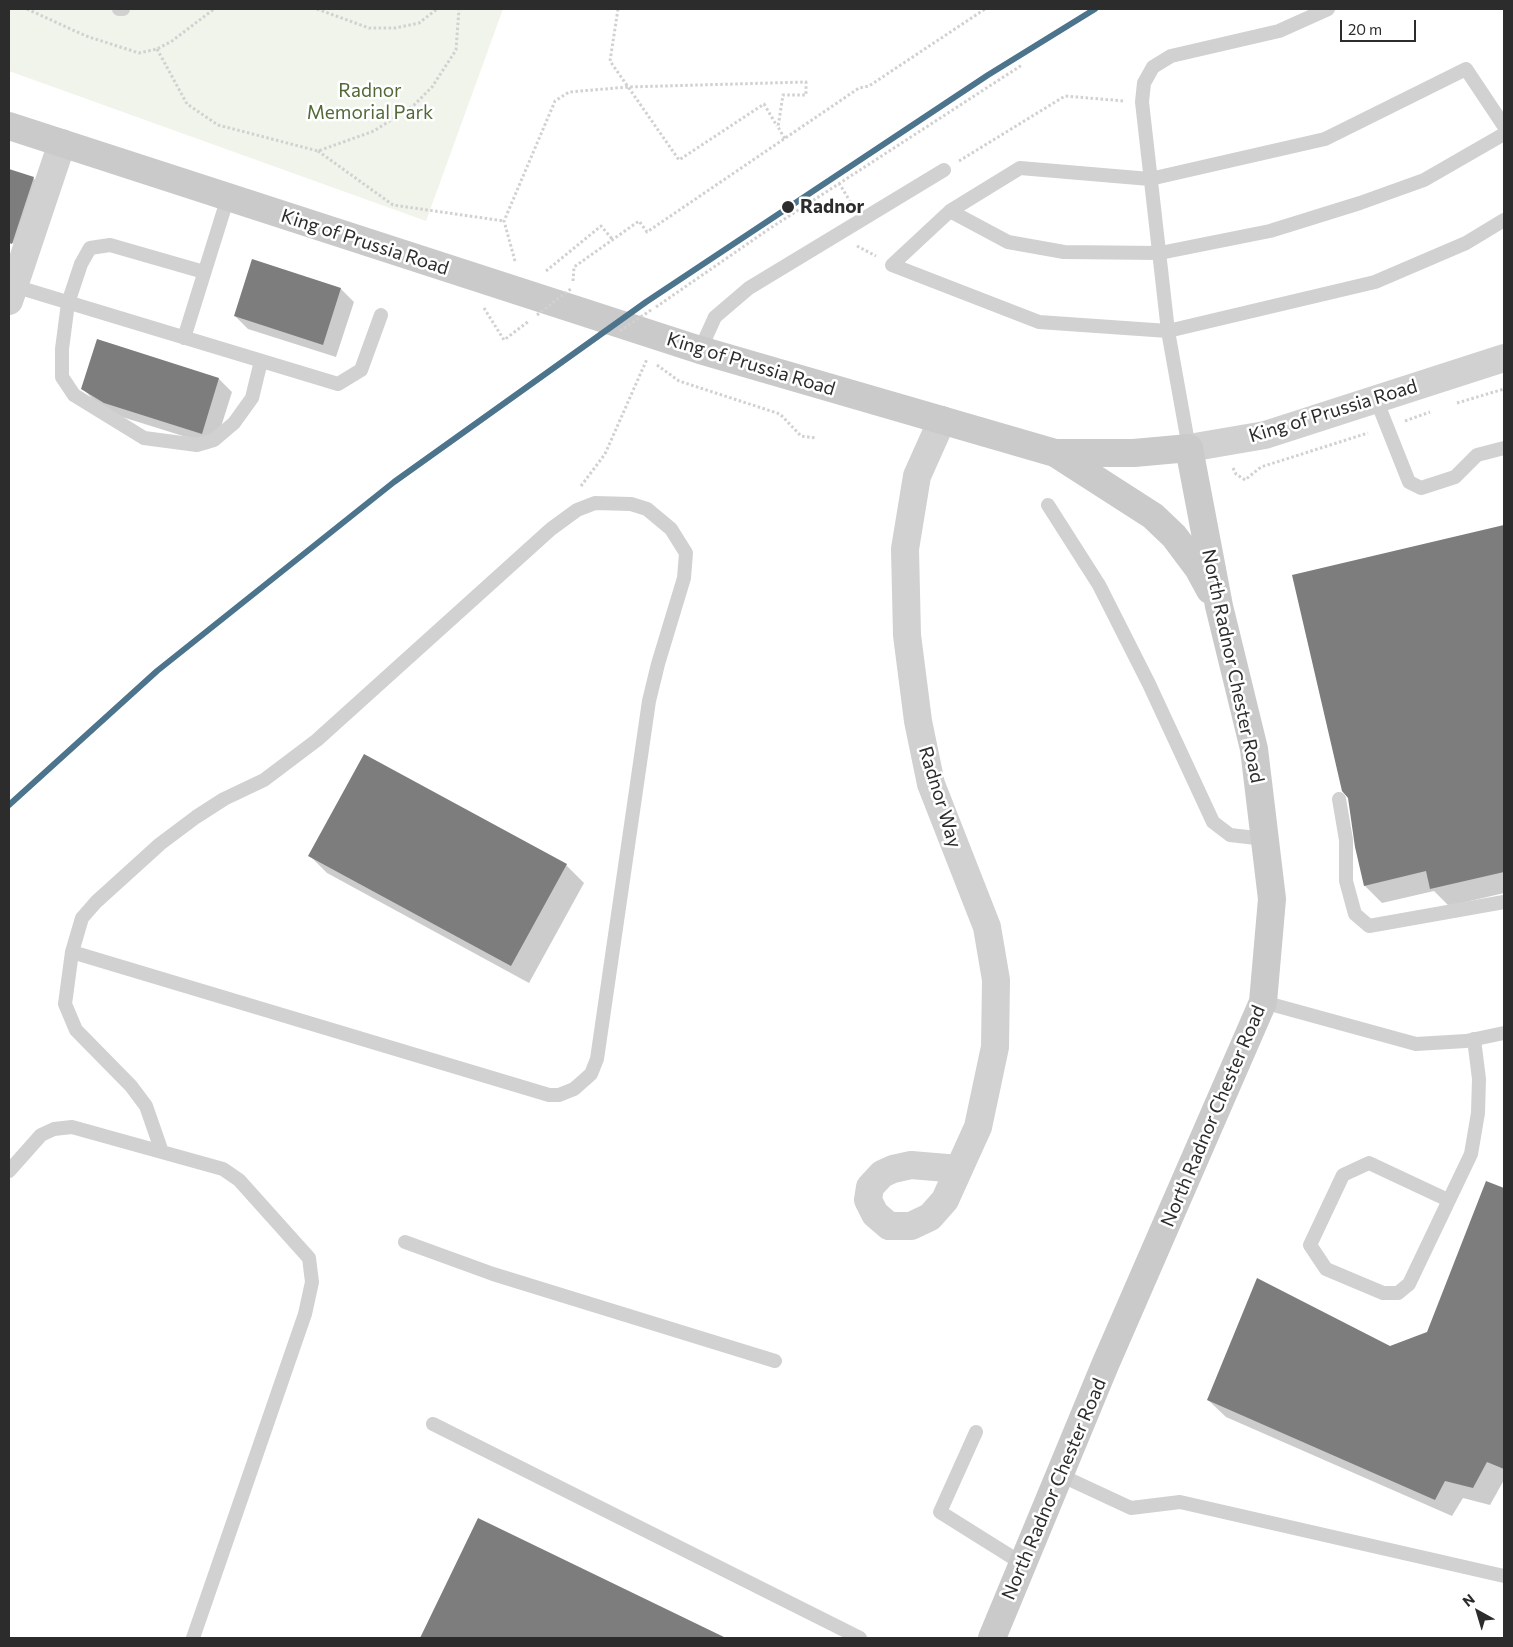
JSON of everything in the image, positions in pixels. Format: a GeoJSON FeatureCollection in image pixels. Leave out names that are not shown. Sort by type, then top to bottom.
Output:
{"type":"FeatureCollection","features":[{"type":"Feature","properties":{"kind":"main road","name":"King of Prussia Road"},"geometry":{"type":"LineString","coordinates":[[9,126],[700,350],[1055,453],[1134,452],[1189,448]]}},
{"type":"Feature","properties":{"kind":"main road","name":"North Radnor Chester Road"},"geometry":{"type":"LineString","coordinates":[[992,1638],[1263,1002],[1272,899],[1254,749],[1219,606],[1189,448]]}},
{"type":"Feature","properties":{"kind":"main road"},"geometry":{"type":"LineString","coordinates":[[1055,453],[1152,516],[1174,536],[1198,568],[1219,606]]}},
{"type":"Feature","properties":{"kind":"street"},"geometry":{"type":"LineString","coordinates":[[11,294],[62,143]]}},
{"type":"Feature","properties":{"kind":"street","name":"King of Prussia Road"},"geometry":{"type":"LineString","coordinates":[[1189,448],[1265,435],[1504,358]]}},
{"type":"Feature","properties":{"kind":"street","name":"Radnor Way"},"geometry":{"type":"LineString","coordinates":[[942,420],[918,476],[905,549],[907,635],[918,721],[931,784],[987,927],[996,980],[997,1012],[995,1047],[990,1081],[978,1127],[959,1169]]}},
{"type":"Feature","properties":{"kind":"lane"},"geometry":{"type":"LineString","coordinates":[[1189,448],[1168,331],[1142,102],[1144,84],[1153,67],[1172,56],[1280,30],[1328,9]]}},
{"type":"Feature","properties":{"kind":"lane"},"geometry":{"type":"LineString","coordinates":[[1504,126],[1466,69],[1325,139],[1150,179],[1020,168],[950,211],[892,265],[1040,322],[1168,331],[1375,282],[1466,243],[1504,220]]}},
{"type":"Feature","properties":{"kind":"lane"},"geometry":{"type":"LineString","coordinates":[[950,211],[1008,242],[1064,252],[1160,252],[1270,232],[1360,203],[1424,180],[1504,134]]}},
{"type":"Feature","properties":{"kind":"lane"},"geometry":{"type":"LineString","coordinates":[[700,350],[716,317],[749,288],[944,170]]}},
{"type":"Feature","properties":{"kind":"lane"},"geometry":{"type":"LineString","coordinates":[[184,338],[228,197]]}},
{"type":"Feature","properties":{"kind":"lane"},"geometry":{"type":"LineString","coordinates":[[204,272],[110,245],[90,248],[81,264],[68,303],[62,349],[62,377],[74,395],[144,438],[197,444],[214,440],[234,424],[252,398],[261,361]]}},
{"type":"Feature","properties":{"kind":"lane"},"geometry":{"type":"LineString","coordinates":[[11,294],[68,303],[338,384],[360,370],[381,315]]}},
{"type":"Feature","properties":{"kind":"lane"},"geometry":{"type":"LineString","coordinates":[[1376,399],[1409,482],[1421,488],[1454,477],[1477,455],[1504,448]]}},
{"type":"Feature","properties":{"kind":"lane"},"geometry":{"type":"LineString","coordinates":[[72,952],[549,1095],[559,1095],[580,1084],[590,1074],[597,1060],[649,701],[684,578],[686,553],[671,529],[647,509],[615,502],[595,503],[577,510],[552,529],[317,740],[264,780],[224,798],[160,844],[96,902],[82,918],[72,952],[65,1004],[76,1030],[131,1086],[146,1106],[162,1152]]}},
{"type":"Feature","properties":{"kind":"lane"},"geometry":{"type":"LineString","coordinates":[[1048,505],[1103,593],[1149,684],[1212,822],[1230,835],[1265,839]]}},
{"type":"Feature","properties":{"kind":"lane"},"geometry":{"type":"LineString","coordinates":[[1339,799],[1346,840],[1346,880],[1355,914],[1369,926],[1504,902]]}},
{"type":"Feature","properties":{"kind":"lane"},"geometry":{"type":"LineString","coordinates":[[1263,1002],[1416,1044],[1474,1039],[1504,1033]]}},
{"type":"Feature","properties":{"kind":"lane"},"geometry":{"type":"LineString","coordinates":[[1448,1200],[1369,1163],[1343,1175],[1310,1245],[1326,1269],[1383,1293],[1398,1294],[1409,1284],[1471,1154],[1478,1113],[1479,1080],[1474,1039]]}},
{"type":"Feature","properties":{"kind":"lane"},"geometry":{"type":"LineString","coordinates":[[9,1171],[41,1135],[54,1129],[72,1127],[223,1169],[239,1180],[309,1258],[312,1282],[305,1314],[193,1638]]}},
{"type":"Feature","properties":{"kind":"lane"},"geometry":{"type":"LineString","coordinates":[[405,1242],[493,1274],[776,1361]]}},
{"type":"Feature","properties":{"kind":"lane"},"geometry":{"type":"LineString","coordinates":[[433,1424],[859,1638]]}},
{"type":"Feature","properties":{"kind":"lane"},"geometry":{"type":"LineString","coordinates":[[976,1432],[940,1512],[1023,1564]]}},
{"type":"Feature","properties":{"kind":"lane"},"geometry":{"type":"LineString","coordinates":[[1060,1475],[1131,1508],[1180,1502],[1504,1576]]}},
{"type":"Feature","properties":{"kind":"path"},"geometry":{"type":"LineString","coordinates":[[27,9],[86,36],[139,53],[157,49],[172,41],[214,9]]}},
{"type":"Feature","properties":{"kind":"path"},"geometry":{"type":"LineString","coordinates":[[317,9],[369,28],[395,28],[419,23],[437,9]]}},
{"type":"Feature","properties":{"kind":"path"},"geometry":{"type":"LineString","coordinates":[[318,151],[374,131],[414,105],[432,87],[456,50],[459,9]]}},
{"type":"Feature","properties":{"kind":"path"},"geometry":{"type":"LineString","coordinates":[[618,9],[610,61],[678,160],[764,104],[785,138]]}},
{"type":"Feature","properties":{"kind":"path"},"geometry":{"type":"LineString","coordinates":[[478,300],[504,340],[572,288],[574,267],[639,221],[647,232],[859,88],[869,86],[986,9]]}},
{"type":"Feature","properties":{"kind":"path"},"geometry":{"type":"LineString","coordinates":[[157,49],[187,104],[218,125],[318,151],[393,205],[504,221]]}},
{"type":"Feature","properties":{"kind":"path"},"geometry":{"type":"LineString","coordinates":[[620,331],[769,229],[1022,65]]}},
{"type":"Feature","properties":{"kind":"path"},"geometry":{"type":"LineString","coordinates":[[518,265],[512,259],[504,221],[555,101],[569,92],[628,87],[806,82],[806,95],[783,95],[778,127]]}},
{"type":"Feature","properties":{"kind":"path"},"geometry":{"type":"LineString","coordinates":[[944,170],[1065,96],[1142,102]]}},
{"type":"Feature","properties":{"kind":"path"},"geometry":{"type":"LineString","coordinates":[[542,275],[601,226],[613,240]]}},
{"type":"Feature","properties":{"kind":"path"},"geometry":{"type":"LineString","coordinates":[[639,356],[647,359],[679,381],[780,414],[801,436],[816,438]]}},
{"type":"Feature","properties":{"kind":"path"},"geometry":{"type":"LineString","coordinates":[[588,506],[580,487],[605,454],[647,359]]}},
{"type":"Feature","properties":{"kind":"green space","name":"Radnor Memorial Park"},"geometry":{"type":"Polygon","coordinates":[[[9,9],[503,9],[426,221],[9,71],[9,9]]]}},
{"type":"Feature","properties":{"kind":"building"},"geometry":{"type":"Polygon","coordinates":[[[9,169],[34,177],[12,244],[9,243],[9,169]]]}},
{"type":"Feature","properties":{"kind":"building"},"geometry":{"type":"Polygon","coordinates":[[[252,259],[341,288],[323,345],[234,316],[252,259]]]}},
{"type":"Feature","properties":{"kind":"building"},"geometry":{"type":"Polygon","coordinates":[[[97,339],[219,378],[202,434],[104,403],[81,389],[97,339]]]}},
{"type":"Feature","properties":{"kind":"building"},"geometry":{"type":"Polygon","coordinates":[[[1504,525],[1504,872],[1430,889],[1426,871],[1364,886],[1355,847],[1348,798],[1342,791],[1292,575],[1504,525]]]}},
{"type":"Feature","properties":{"kind":"building"},"geometry":{"type":"Polygon","coordinates":[[[364,754],[567,864],[511,966],[308,856],[364,754]]]}},
{"type":"Feature","properties":{"kind":"building"},"geometry":{"type":"Polygon","coordinates":[[[1486,1181],[1504,1188],[1504,1469],[1487,1462],[1473,1488],[1445,1481],[1435,1500],[1207,1400],[1257,1278],[1390,1346],[1427,1332],[1486,1181]]]}},
{"type":"Feature","properties":{"kind":"building"},"geometry":{"type":"Polygon","coordinates":[[[478,1518],[726,1638],[420,1638],[478,1518]]]}},
{"type":"Feature","properties":{"kind":"transit line"},"geometry":{"type":"LineString","coordinates":[[9,805],[157,671],[394,482],[646,302],[988,75],[1095,9]]}},
{"type":"Feature","properties":{"kind":"place","name":"Radnor"},"geometry":{"type":"Point","coordinates":[788,207]}}]}
